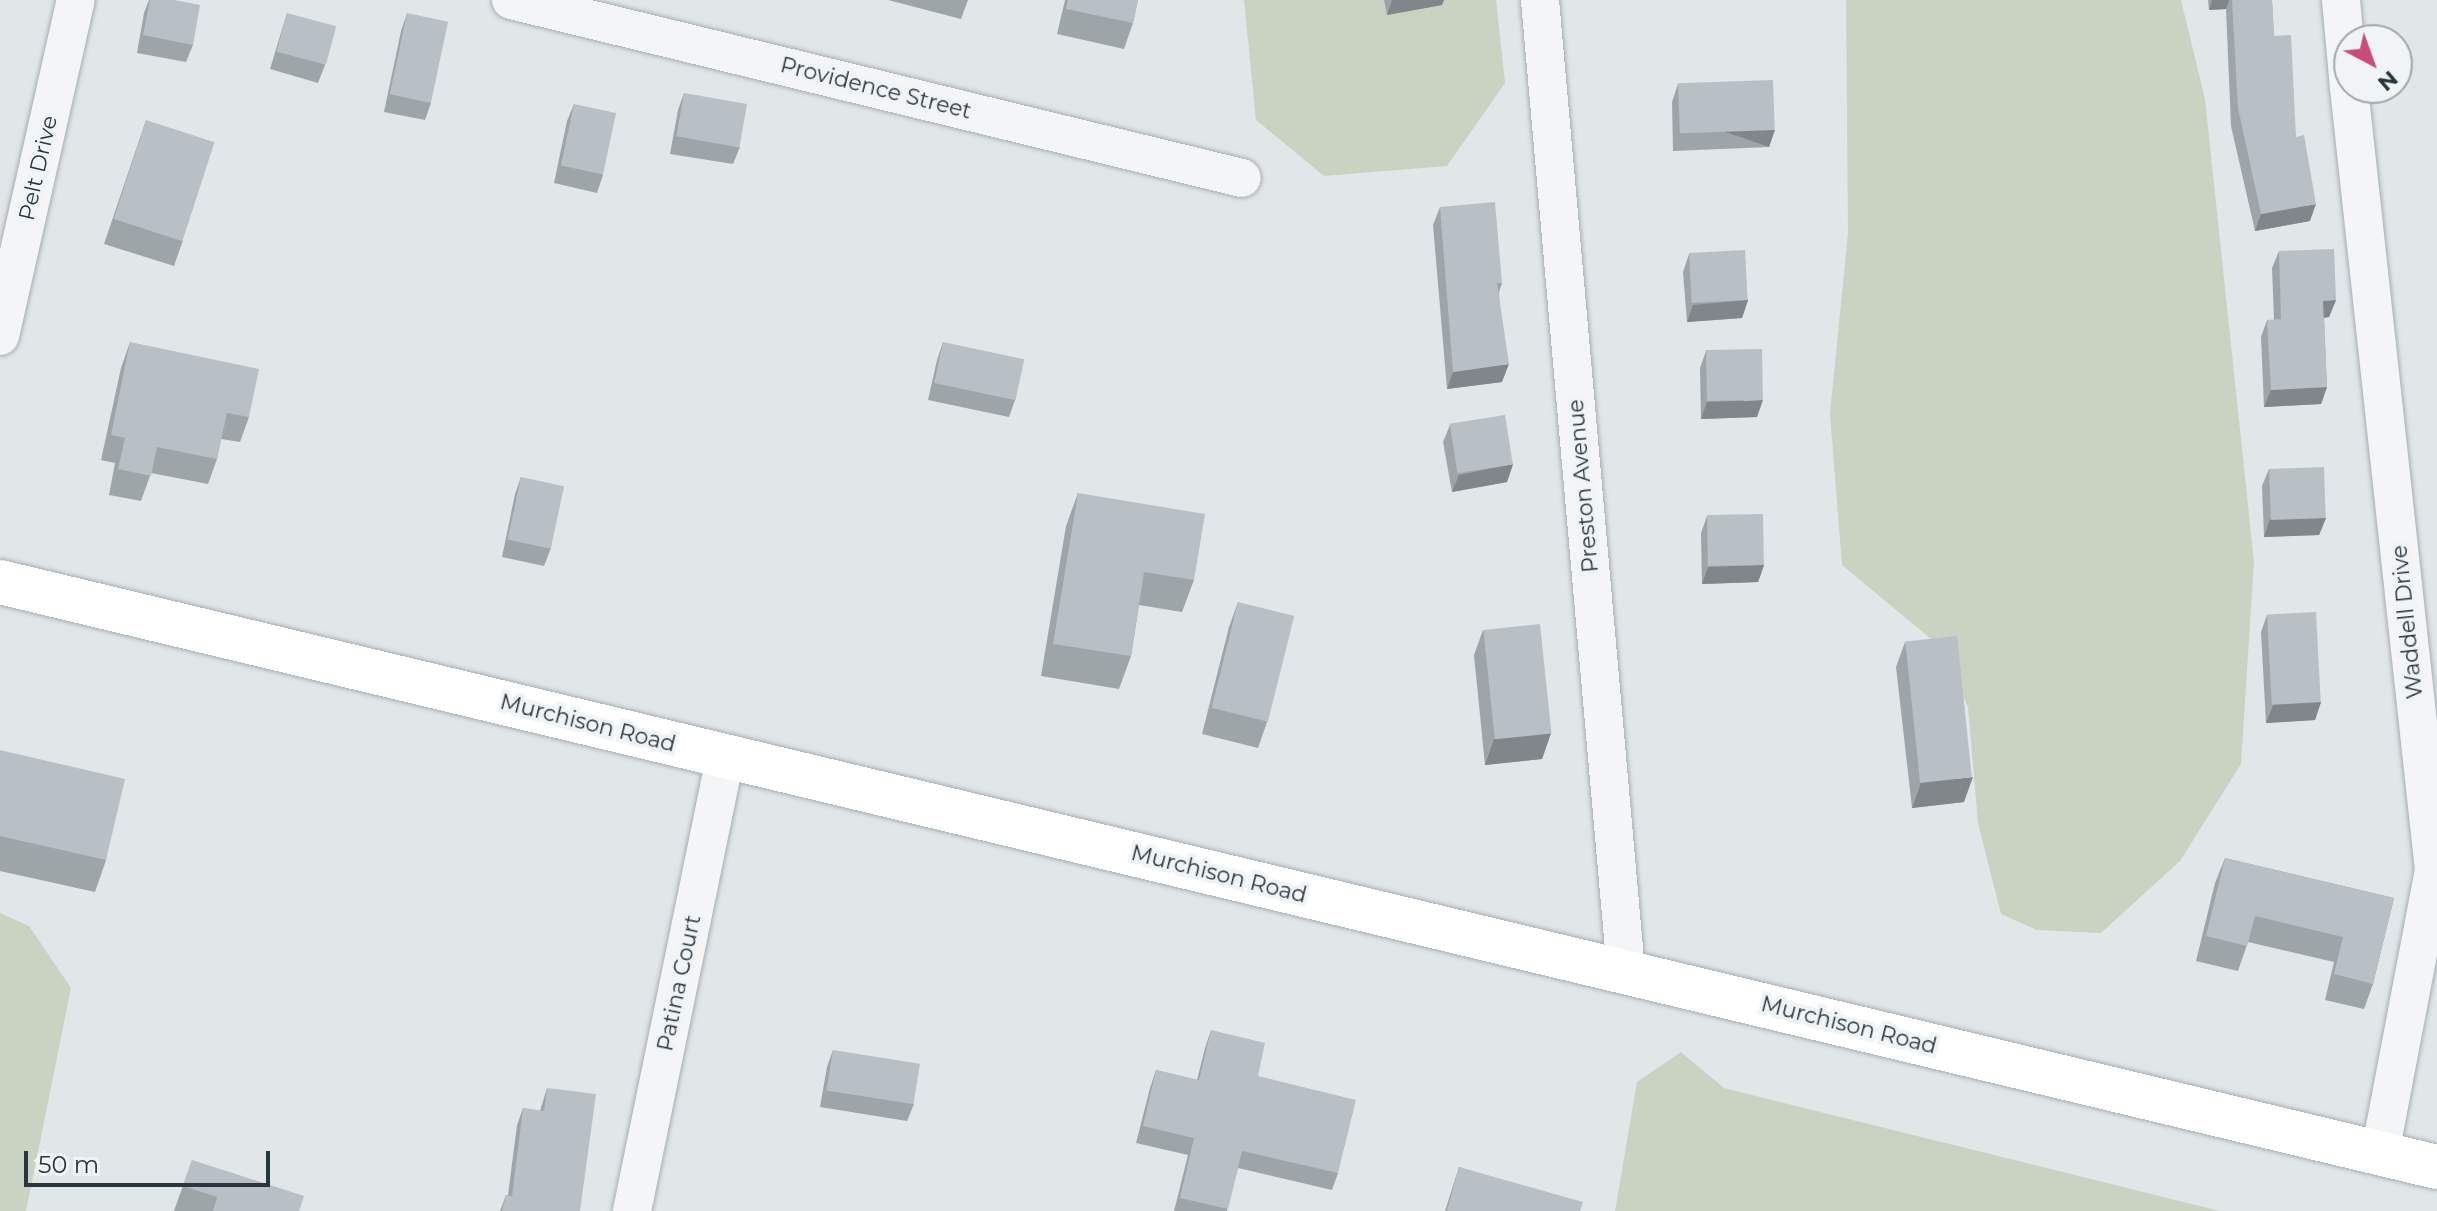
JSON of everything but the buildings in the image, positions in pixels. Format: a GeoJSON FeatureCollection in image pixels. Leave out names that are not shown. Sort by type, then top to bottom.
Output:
{"type":"FeatureCollection","features":[{"type":"Feature","properties":{"kind":"main road","name":"Murchison Road"},"geometry":{"type":"LineString","coordinates":[[0,582],[2437,1167]]}},
{"type":"Feature","properties":{"kind":"street","name":"Pelt Drive"},"geometry":{"type":"LineString","coordinates":[[0,336],[76,0]]}},
{"type":"Feature","properties":{"kind":"street","name":"Providence Street"},"geometry":{"type":"LineString","coordinates":[[511,0],[1242,178]]}},
{"type":"Feature","properties":{"kind":"street","name":"Preston Avenue"},"geometry":{"type":"LineString","coordinates":[[1540,0],[1626,972]]}},
{"type":"Feature","properties":{"kind":"street","name":"Waddell Drive"},"geometry":{"type":"LineString","coordinates":[[2341,0],[2343,24]]}},
{"type":"Feature","properties":{"kind":"street","name":"Waddell Drive"},"geometry":{"type":"LineString","coordinates":[[2351,104],[2434,870],[2380,1153]]}},
{"type":"Feature","properties":{"kind":"street","name":"Patina Court"},"geometry":{"type":"LineString","coordinates":[[632,1211],[725,756]]}},
{"type":"Feature","properties":{"kind":"green space"},"geometry":{"type":"Polygon","coordinates":[[[1244,0],[1496,0],[1505,83],[1447,166],[1324,176],[1256,120],[1244,0]]]}},
{"type":"Feature","properties":{"kind":"green space"},"geometry":{"type":"Polygon","coordinates":[[[1846,0],[2181,0],[2205,99],[2254,562],[2241,764],[2180,861],[2101,933],[2037,930],[2001,914],[1978,823],[1968,707],[1942,648],[1842,565],[1830,414],[1848,233],[1846,0]]]}},
{"type":"Feature","properties":{"kind":"green space"},"geometry":{"type":"Polygon","coordinates":[[[0,913],[29,926],[71,988],[26,1211],[0,1211],[0,913]]]}},
{"type":"Feature","properties":{"kind":"green space"},"geometry":{"type":"Polygon","coordinates":[[[1681,1052],[1724,1088],[2220,1211],[1615,1211],[1637,1082],[1681,1052]]]}}]}
